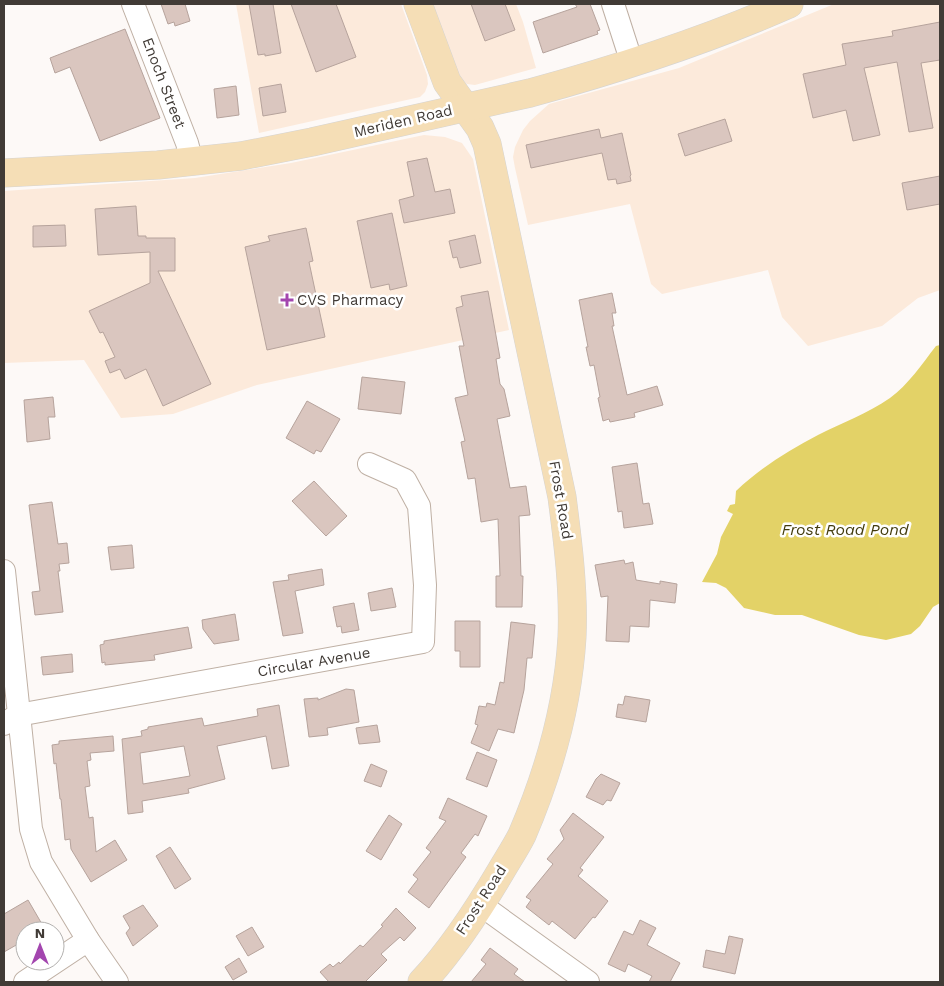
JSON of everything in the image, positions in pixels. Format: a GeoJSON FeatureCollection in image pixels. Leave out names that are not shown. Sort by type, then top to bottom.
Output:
{"type":"FeatureCollection","features":[{"type":"Feature","properties":{"kind":"main road","name":"Frost Road"},"geometry":{"type":"LineString","coordinates":[[418,4],[444,76],[480,128],[487,144],[562,497],[569,548],[572,603],[571,645],[564,701],[543,781],[521,836],[481,905],[436,967],[422,982]]}},
{"type":"Feature","properties":{"kind":"main road","name":"Meriden Road"},"geometry":{"type":"LineString","coordinates":[[4,173],[192,162],[264,152],[530,93],[632,64],[726,30],[789,4]]}},
{"type":"Feature","properties":{"kind":"street","name":"Enoch Street"},"geometry":{"type":"LineString","coordinates":[[133,4],[187,143],[192,162]]}},
{"type":"Feature","properties":{"kind":"street"},"geometry":{"type":"LineString","coordinates":[[613,4],[632,64]]}},
{"type":"Feature","properties":{"kind":"street","name":"Circular Avenue"},"geometry":{"type":"LineString","coordinates":[[11,719],[423,642],[425,584],[419,506],[405,480],[369,464]]}},
{"type":"Feature","properties":{"kind":"street"},"geometry":{"type":"LineString","coordinates":[[4,571],[11,719],[31,829],[41,862],[88,940],[117,982]]}},
{"type":"Feature","properties":{"kind":"street"},"geometry":{"type":"LineString","coordinates":[[481,905],[588,982]]}},
{"type":"Feature","properties":{"kind":"street"},"geometry":{"type":"LineString","coordinates":[[24,982],[88,940]]}},
{"type":"Feature","properties":{"kind":"shaded area"},"geometry":{"type":"Polygon","coordinates":[[[236,4],[401,4],[427,75],[428,84],[425,92],[420,97],[259,133],[236,4]]]}},
{"type":"Feature","properties":{"kind":"shaded area"},"geometry":{"type":"Polygon","coordinates":[[[432,4],[516,4],[536,68],[475,85],[467,84],[461,80],[455,69],[432,4]]]}},
{"type":"Feature","properties":{"kind":"shaded area"},"geometry":{"type":"Polygon","coordinates":[[[834,4],[940,4],[940,290],[918,298],[882,326],[808,346],[782,317],[768,270],[662,294],[651,284],[630,204],[528,225],[513,157],[515,147],[523,130],[549,104],[679,68],[834,4]]]}},
{"type":"Feature","properties":{"kind":"shaded area"},"geometry":{"type":"Polygon","coordinates":[[[424,135],[445,137],[462,143],[473,159],[509,330],[257,385],[173,414],[121,418],[84,360],[4,363],[4,191],[195,178],[291,163],[424,135]]]}},
{"type":"Feature","properties":{"kind":"water","name":"Frost Road Pond"},"geometry":{"type":"Polygon","coordinates":[[[940,345],[940,603],[933,607],[920,626],[911,634],[886,640],[859,635],[802,615],[775,615],[744,608],[726,588],[716,583],[702,582],[717,554],[721,537],[733,514],[727,511],[730,505],[735,504],[736,491],[765,467],[786,453],[818,435],[855,418],[897,393],[909,381],[936,346],[940,345]]]}},
{"type":"Feature","properties":{"kind":"building"},"geometry":{"type":"Polygon","coordinates":[[[161,4],[185,4],[190,21],[175,26],[174,22],[168,24],[161,4]]]}},
{"type":"Feature","properties":{"kind":"building"},"geometry":{"type":"Polygon","coordinates":[[[249,4],[273,4],[281,53],[265,56],[265,54],[258,55],[249,4]]]}},
{"type":"Feature","properties":{"kind":"building"},"geometry":{"type":"Polygon","coordinates":[[[291,4],[336,4],[356,57],[316,72],[291,4]]]}},
{"type":"Feature","properties":{"kind":"building"},"geometry":{"type":"Polygon","coordinates":[[[471,4],[505,4],[515,30],[485,41],[471,4]]]}},
{"type":"Feature","properties":{"kind":"building"},"geometry":{"type":"Polygon","coordinates":[[[575,4],[590,4],[600,30],[597,31],[598,34],[543,53],[533,22],[577,7],[575,4]]]}},
{"type":"Feature","properties":{"kind":"building"},"geometry":{"type":"Polygon","coordinates":[[[940,22],[940,60],[921,63],[933,128],[909,132],[897,62],[864,68],[880,135],[853,141],[846,110],[813,118],[803,74],[846,65],[842,44],[893,36],[892,31],[940,22]]]}},
{"type":"Feature","properties":{"kind":"building"},"geometry":{"type":"Polygon","coordinates":[[[125,29],[160,118],[100,141],[70,67],[55,73],[50,58],[125,29]]]}},
{"type":"Feature","properties":{"kind":"building"},"geometry":{"type":"Polygon","coordinates":[[[281,84],[286,112],[263,116],[259,88],[281,84]]]}},
{"type":"Feature","properties":{"kind":"building"},"geometry":{"type":"Polygon","coordinates":[[[236,86],[239,115],[217,118],[214,89],[236,86]]]}},
{"type":"Feature","properties":{"kind":"building"},"geometry":{"type":"Polygon","coordinates":[[[725,119],[732,141],[685,156],[678,134],[725,119]]]}},
{"type":"Feature","properties":{"kind":"building"},"geometry":{"type":"Polygon","coordinates":[[[599,129],[601,138],[622,133],[631,181],[617,184],[616,179],[608,180],[602,153],[531,168],[526,145],[599,129]]]}},
{"type":"Feature","properties":{"kind":"building"},"geometry":{"type":"Polygon","coordinates":[[[427,158],[435,192],[450,189],[455,213],[404,223],[399,200],[414,196],[407,162],[427,158]]]}},
{"type":"Feature","properties":{"kind":"building"},"geometry":{"type":"Polygon","coordinates":[[[940,176],[940,204],[907,210],[902,183],[940,176]]]}},
{"type":"Feature","properties":{"kind":"building"},"geometry":{"type":"Polygon","coordinates":[[[136,206],[138,236],[146,236],[146,238],[175,238],[175,271],[158,271],[211,384],[163,406],[146,369],[125,379],[120,369],[110,373],[105,361],[115,357],[103,332],[100,333],[89,311],[150,283],[150,252],[98,255],[95,209],[136,206]]]}},
{"type":"Feature","properties":{"kind":"building"},"geometry":{"type":"Polygon","coordinates":[[[392,213],[407,286],[390,290],[389,284],[371,288],[357,221],[392,213]]]}},
{"type":"Feature","properties":{"kind":"building"},"geometry":{"type":"Polygon","coordinates":[[[65,225],[66,246],[33,247],[33,226],[65,225]]]}},
{"type":"Feature","properties":{"kind":"building","name":"CVS Pharmacy"},"geometry":{"type":"Polygon","coordinates":[[[306,228],[313,261],[309,262],[325,337],[267,350],[245,247],[270,241],[268,236],[306,228]]]}},
{"type":"Feature","properties":{"kind":"building"},"geometry":{"type":"Polygon","coordinates":[[[475,235],[481,263],[460,268],[457,257],[453,258],[449,241],[475,235]]]}},
{"type":"Feature","properties":{"kind":"building"},"geometry":{"type":"Polygon","coordinates":[[[488,291],[500,358],[496,359],[500,384],[504,389],[510,416],[497,419],[510,488],[526,486],[530,515],[519,516],[521,576],[523,576],[522,607],[496,607],[496,576],[500,576],[498,519],[481,522],[475,478],[468,479],[461,442],[465,441],[455,398],[468,395],[459,346],[464,346],[456,308],[463,306],[461,296],[488,291]]]}},
{"type":"Feature","properties":{"kind":"building"},"geometry":{"type":"Polygon","coordinates":[[[612,293],[616,313],[612,313],[614,326],[612,326],[627,395],[657,386],[663,405],[634,413],[635,417],[610,422],[609,419],[603,421],[594,365],[590,366],[586,347],[588,347],[579,300],[612,293]]]}},
{"type":"Feature","properties":{"kind":"building"},"geometry":{"type":"Polygon","coordinates":[[[362,377],[405,382],[401,414],[358,409],[362,377]]]}},
{"type":"Feature","properties":{"kind":"building"},"geometry":{"type":"Polygon","coordinates":[[[53,397],[55,417],[48,417],[50,439],[27,442],[24,400],[53,397]]]}},
{"type":"Feature","properties":{"kind":"building"},"geometry":{"type":"Polygon","coordinates":[[[307,401],[340,419],[321,452],[316,450],[314,454],[286,438],[307,401]]]}},
{"type":"Feature","properties":{"kind":"building"},"geometry":{"type":"Polygon","coordinates":[[[637,463],[643,504],[649,503],[653,524],[624,528],[622,511],[618,512],[612,467],[637,463]]]}},
{"type":"Feature","properties":{"kind":"building"},"geometry":{"type":"Polygon","coordinates":[[[314,481],[347,516],[326,536],[292,501],[314,481]]]}},
{"type":"Feature","properties":{"kind":"building"},"geometry":{"type":"Polygon","coordinates":[[[52,502],[58,544],[67,543],[69,563],[59,564],[60,571],[58,571],[63,612],[35,615],[32,592],[40,591],[29,505],[52,502]]]}},
{"type":"Feature","properties":{"kind":"building"},"geometry":{"type":"Polygon","coordinates":[[[132,545],[134,568],[111,570],[108,547],[132,545]]]}},
{"type":"Feature","properties":{"kind":"building"},"geometry":{"type":"Polygon","coordinates":[[[624,560],[625,564],[633,562],[636,580],[660,584],[660,581],[677,584],[675,603],[650,600],[649,627],[630,626],[629,642],[606,641],[608,596],[601,597],[595,565],[624,560]]]}},
{"type":"Feature","properties":{"kind":"building"},"geometry":{"type":"Polygon","coordinates":[[[322,569],[324,585],[295,591],[303,633],[283,636],[273,582],[289,580],[288,575],[322,569]]]}},
{"type":"Feature","properties":{"kind":"building"},"geometry":{"type":"Polygon","coordinates":[[[392,588],[396,607],[371,611],[368,593],[392,588]]]}},
{"type":"Feature","properties":{"kind":"building"},"geometry":{"type":"Polygon","coordinates":[[[354,603],[359,630],[342,633],[341,626],[337,627],[333,607],[354,603]]]}},
{"type":"Feature","properties":{"kind":"building"},"geometry":{"type":"Polygon","coordinates":[[[235,614],[239,640],[214,644],[203,629],[202,620],[235,614]]]}},
{"type":"Feature","properties":{"kind":"building"},"geometry":{"type":"Polygon","coordinates":[[[455,621],[480,621],[480,667],[460,667],[460,651],[455,651],[455,621]]]}},
{"type":"Feature","properties":{"kind":"building"},"geometry":{"type":"Polygon","coordinates":[[[511,622],[535,625],[532,658],[527,658],[524,690],[514,733],[498,729],[489,751],[471,743],[478,725],[475,724],[479,706],[486,707],[487,703],[495,705],[500,682],[504,683],[511,622]]]}},
{"type":"Feature","properties":{"kind":"building"},"geometry":{"type":"Polygon","coordinates":[[[188,627],[192,648],[154,655],[155,660],[105,665],[105,662],[102,663],[100,645],[104,644],[104,641],[188,627]]]}},
{"type":"Feature","properties":{"kind":"building"},"geometry":{"type":"Polygon","coordinates":[[[72,654],[73,672],[43,675],[41,657],[72,654]]]}},
{"type":"Feature","properties":{"kind":"building"},"geometry":{"type":"Polygon","coordinates":[[[346,689],[354,690],[359,722],[327,728],[328,735],[309,737],[304,699],[318,698],[318,700],[346,689]]]}},
{"type":"Feature","properties":{"kind":"building"},"geometry":{"type":"Polygon","coordinates":[[[625,696],[650,700],[646,722],[616,717],[618,704],[623,705],[625,696]]]}},
{"type":"Feature","properties":{"kind":"building"},"geometry":{"type":"Polygon","coordinates":[[[279,705],[289,766],[272,769],[266,736],[217,746],[225,779],[188,789],[189,793],[142,801],[143,812],[128,814],[122,739],[142,736],[141,731],[148,729],[148,727],[202,718],[204,726],[258,716],[257,709],[279,705]],[[184,746],[140,753],[143,784],[190,776],[184,746]]]}},
{"type":"Feature","properties":{"kind":"building"},"geometry":{"type":"Polygon","coordinates":[[[377,725],[380,742],[359,744],[356,728],[377,725]]]}},
{"type":"Feature","properties":{"kind":"building"},"geometry":{"type":"Polygon","coordinates":[[[113,736],[114,751],[90,753],[91,760],[87,761],[90,786],[85,787],[89,818],[93,817],[96,852],[115,840],[127,860],[91,882],[71,849],[70,839],[65,840],[61,799],[52,745],[59,744],[59,741],[113,736]]]}},
{"type":"Feature","properties":{"kind":"building"},"geometry":{"type":"Polygon","coordinates":[[[477,752],[497,760],[487,787],[466,779],[477,752]]]}},
{"type":"Feature","properties":{"kind":"building"},"geometry":{"type":"Polygon","coordinates":[[[371,764],[387,771],[381,787],[364,781],[371,764]]]}},
{"type":"Feature","properties":{"kind":"building"},"geometry":{"type":"Polygon","coordinates":[[[601,774],[620,783],[611,801],[607,800],[603,805],[586,797],[601,774]]]}},
{"type":"Feature","properties":{"kind":"building"},"geometry":{"type":"Polygon","coordinates":[[[448,798],[487,816],[478,836],[475,834],[461,853],[466,857],[429,908],[408,892],[418,879],[413,875],[431,852],[426,848],[446,821],[439,818],[448,798]]]}},
{"type":"Feature","properties":{"kind":"building"},"geometry":{"type":"Polygon","coordinates":[[[573,813],[604,837],[580,868],[583,870],[578,876],[608,901],[575,939],[552,921],[549,925],[526,907],[531,900],[526,897],[553,864],[547,859],[564,839],[560,830],[573,813]]]}},
{"type":"Feature","properties":{"kind":"building"},"geometry":{"type":"Polygon","coordinates":[[[389,815],[402,824],[381,860],[366,851],[389,815]]]}},
{"type":"Feature","properties":{"kind":"building"},"geometry":{"type":"Polygon","coordinates":[[[170,847],[191,879],[175,889],[156,856],[170,847]]]}},
{"type":"Feature","properties":{"kind":"building"},"geometry":{"type":"Polygon","coordinates":[[[28,900],[40,921],[15,921],[15,946],[4,952],[4,914],[28,900]]]}},
{"type":"Feature","properties":{"kind":"building"},"geometry":{"type":"Polygon","coordinates":[[[143,905],[158,926],[133,946],[126,933],[130,928],[123,916],[143,905]]]}},
{"type":"Feature","properties":{"kind":"building"},"geometry":{"type":"Polygon","coordinates":[[[396,908],[416,928],[404,941],[400,937],[381,954],[387,960],[365,982],[329,982],[320,972],[330,964],[333,967],[339,962],[340,964],[360,945],[363,947],[383,926],[381,925],[396,908]]]}},
{"type":"Feature","properties":{"kind":"building"},"geometry":{"type":"Polygon","coordinates":[[[640,920],[656,928],[647,945],[680,963],[670,982],[649,982],[652,976],[628,964],[625,972],[608,964],[624,931],[633,935],[640,920]]]}},
{"type":"Feature","properties":{"kind":"building"},"geometry":{"type":"Polygon","coordinates":[[[252,927],[264,947],[248,956],[236,936],[252,927]]]}},
{"type":"Feature","properties":{"kind":"building"},"geometry":{"type":"Polygon","coordinates":[[[729,936],[743,939],[735,974],[703,967],[706,950],[725,954],[729,936]]]}},
{"type":"Feature","properties":{"kind":"building"},"geometry":{"type":"Polygon","coordinates":[[[490,948],[518,969],[514,974],[525,982],[471,982],[486,964],[481,960],[490,948]]]}},
{"type":"Feature","properties":{"kind":"building"},"geometry":{"type":"Polygon","coordinates":[[[239,958],[247,972],[233,980],[225,967],[239,958]]]}},
{"type":"Feature","properties":{"kind":"place","name":"CVS Pharmacy"},"geometry":{"type":"Point","coordinates":[287,300]}}]}
